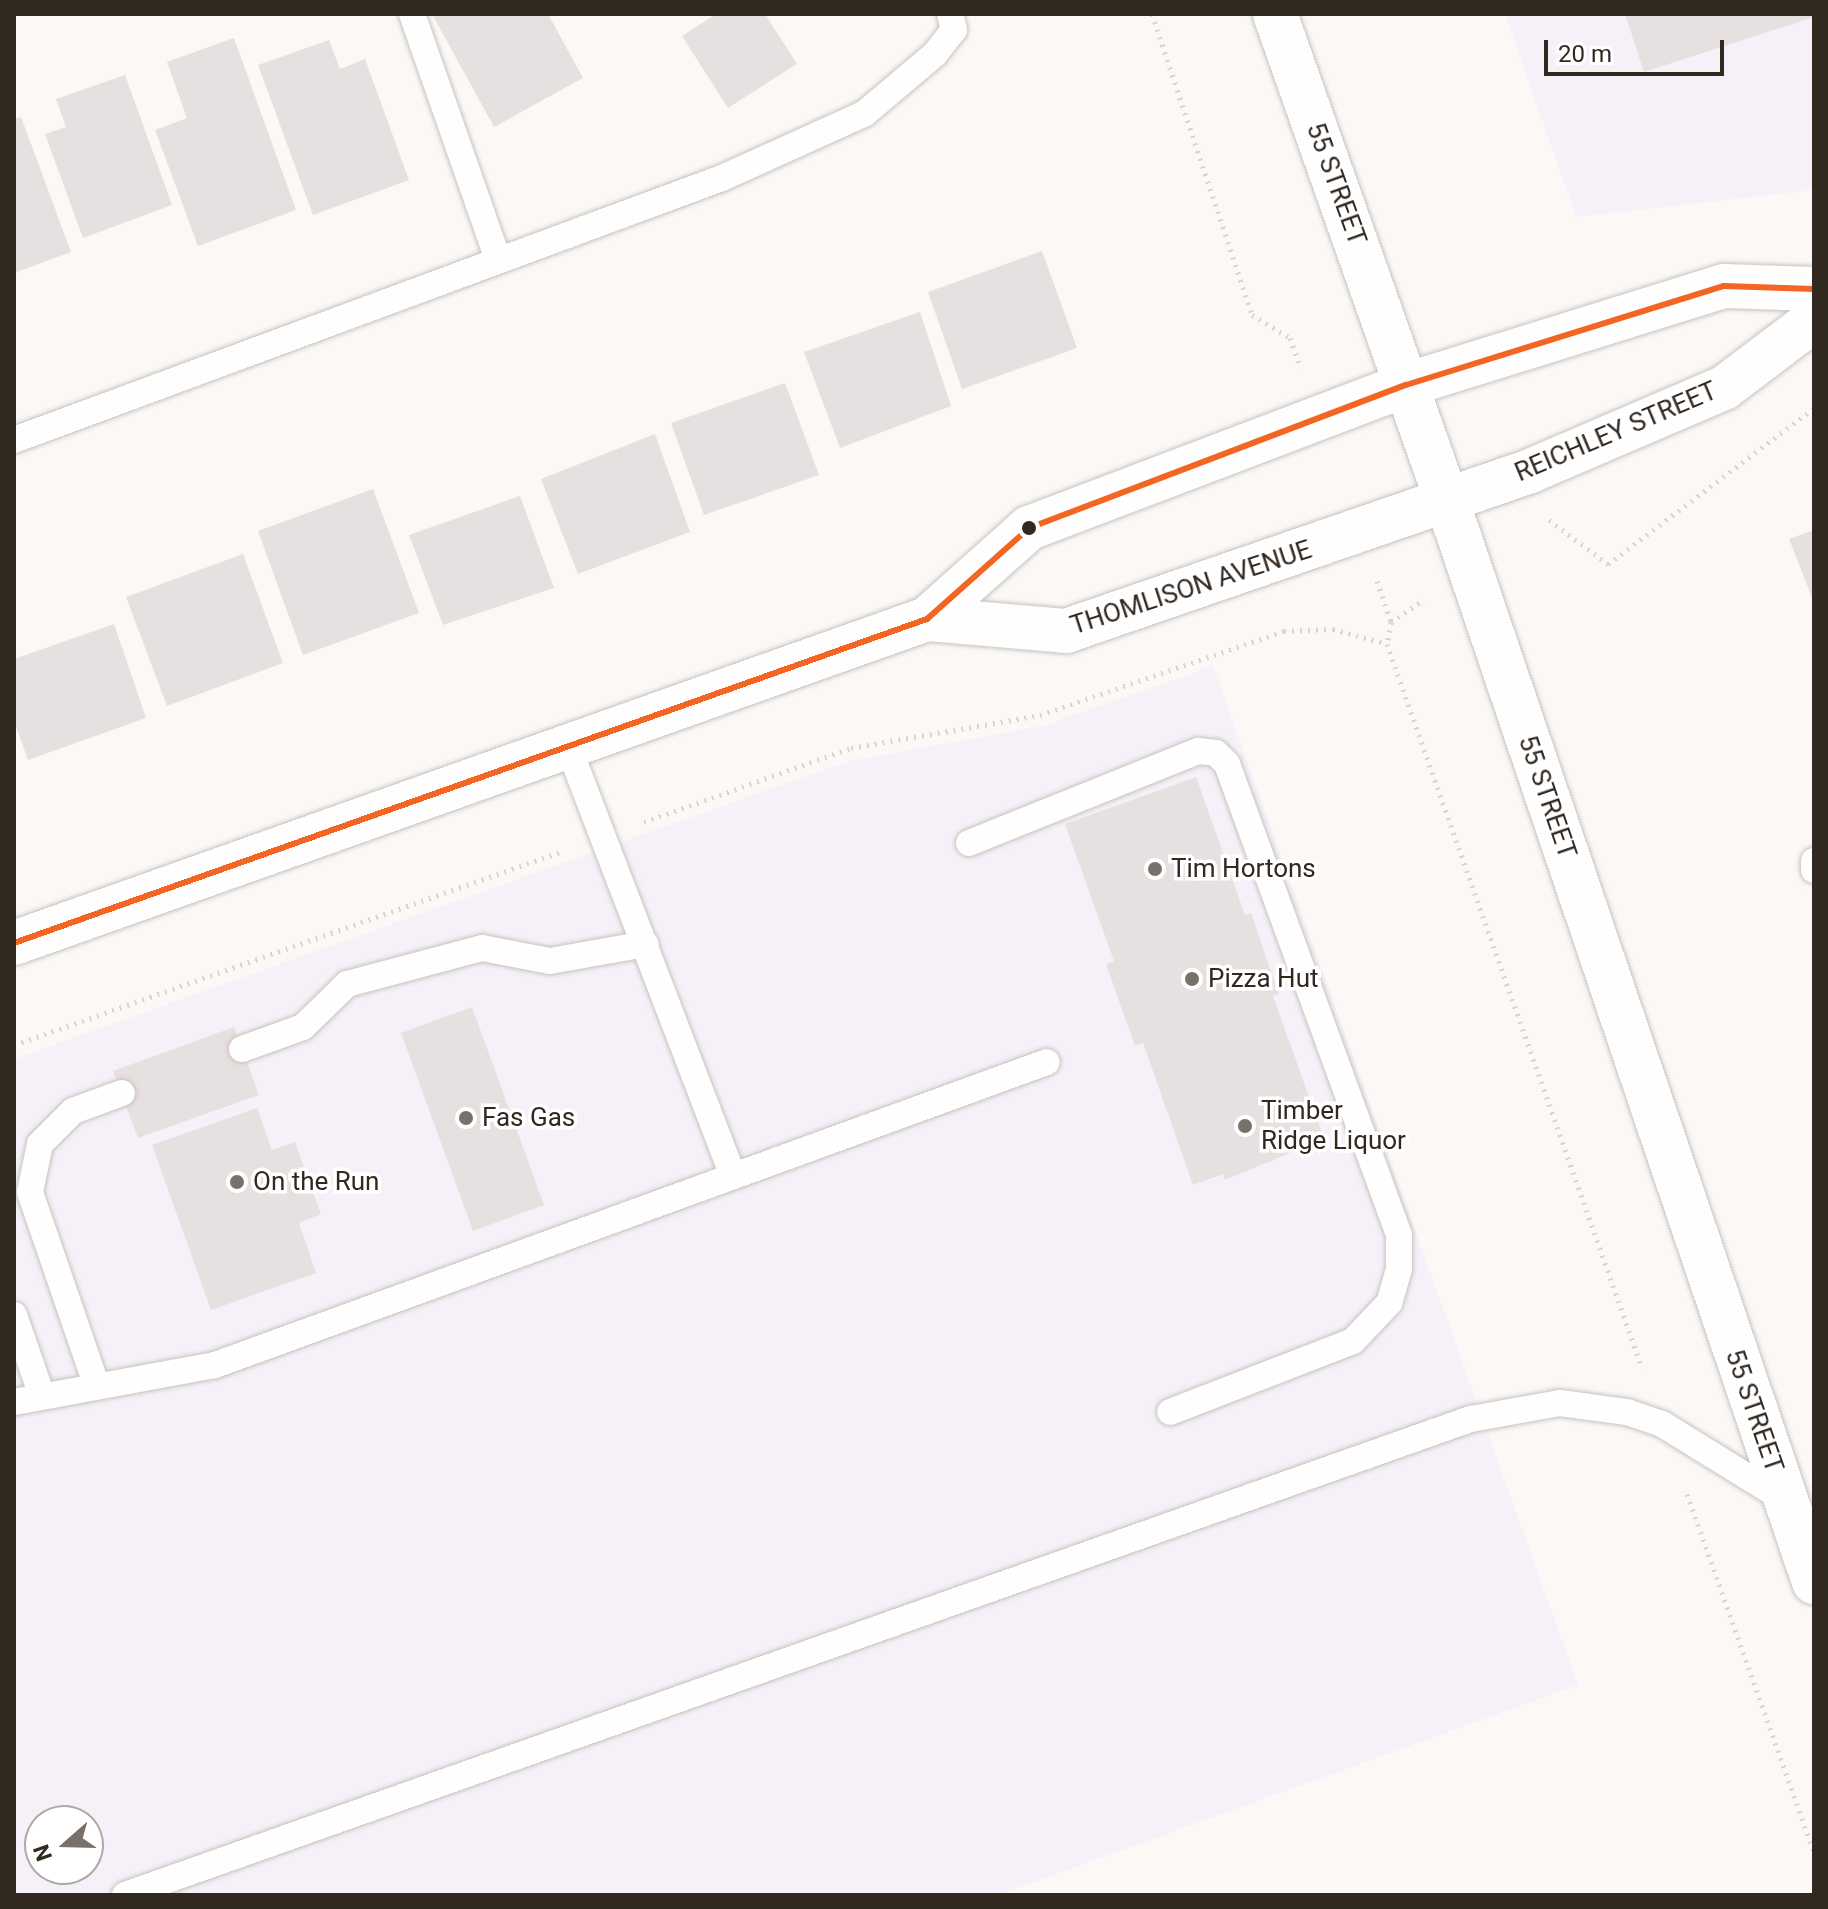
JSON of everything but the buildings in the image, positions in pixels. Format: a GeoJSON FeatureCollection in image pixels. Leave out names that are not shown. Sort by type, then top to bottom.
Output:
{"type":"FeatureCollection","features":[{"type":"Feature","properties":{"kind":"street","name":"55 STREET"},"geometry":{"type":"LineString","coordinates":[[1275,14],[1446,498],[1814,1582]]}},
{"type":"Feature","properties":{"kind":"street"},"geometry":{"type":"LineString","coordinates":[[1406,385],[1724,286],[1814,289]]}},
{"type":"Feature","properties":{"kind":"street","name":"REICHLEY STREET"},"geometry":{"type":"LineString","coordinates":[[1446,498],[1530,471],[1724,388],[1814,320]]}},
{"type":"Feature","properties":{"kind":"street","name":"THOMLISON AVENUE"},"geometry":{"type":"LineString","coordinates":[[14,943],[927,619],[1029,528],[1406,385]]}},
{"type":"Feature","properties":{"kind":"street","name":"THOMLISON AVENUE"},"geometry":{"type":"LineString","coordinates":[[927,619],[1066,631],[1446,498]]}},
{"type":"Feature","properties":{"kind":"lane"},"geometry":{"type":"LineString","coordinates":[[412,14],[498,259]]}},
{"type":"Feature","properties":{"kind":"lane"},"geometry":{"type":"LineString","coordinates":[[14,440],[722,178],[864,114],[935,54],[954,30],[950,14]]}},
{"type":"Feature","properties":{"kind":"lane"},"geometry":{"type":"LineString","coordinates":[[568,746],[732,1174]]}},
{"type":"Feature","properties":{"kind":"lane"},"geometry":{"type":"LineString","coordinates":[[969,843],[1198,751],[1216,753],[1227,764],[1399,1235],[1399,1269],[1389,1303],[1353,1341],[1170,1412]]}},
{"type":"Feature","properties":{"kind":"lane"},"geometry":{"type":"LineString","coordinates":[[1814,861],[1814,870]]}},
{"type":"Feature","properties":{"kind":"lane"},"geometry":{"type":"LineString","coordinates":[[242,1049],[303,1027],[347,984],[482,948],[550,961],[645,944]]}},
{"type":"Feature","properties":{"kind":"lane"},"geometry":{"type":"LineString","coordinates":[[14,1402],[41,1393],[215,1365],[732,1174],[1047,1062]]}},
{"type":"Feature","properties":{"kind":"lane"},"geometry":{"type":"LineString","coordinates":[[96,1384],[30,1192],[40,1144],[73,1111],[122,1093]]}},
{"type":"Feature","properties":{"kind":"lane"},"geometry":{"type":"LineString","coordinates":[[14,1315],[41,1393]]}},
{"type":"Feature","properties":{"kind":"lane"},"geometry":{"type":"LineString","coordinates":[[125,1895],[1471,1419],[1560,1403],[1627,1412],[1662,1424],[1785,1500]]}},
{"type":"Feature","properties":{"kind":"path"},"geometry":{"type":"LineString","coordinates":[[1152,14],[1252,315],[1290,338]]}},
{"type":"Feature","properties":{"kind":"path"},"geometry":{"type":"LineString","coordinates":[[1546,518],[1608,564],[1814,408]]}},
{"type":"Feature","properties":{"kind":"path"},"geometry":{"type":"LineString","coordinates":[[1391,622],[1387,644],[1645,1376]]}},
{"type":"Feature","properties":{"kind":"path"},"geometry":{"type":"LineString","coordinates":[[14,1045],[851,748],[1040,715],[1284,631],[1333,629],[1387,644]]}},
{"type":"Feature","properties":{"kind":"path"},"geometry":{"type":"LineString","coordinates":[[1686,1490],[1814,1852]]}},
{"type":"Feature","properties":{"kind":"shaded area"},"geometry":{"type":"Polygon","coordinates":[[[1505,14],[1814,14],[1814,190],[1576,217],[1505,14]]]}},
{"type":"Feature","properties":{"kind":"shaded area"},"geometry":{"type":"Polygon","coordinates":[[[1213,666],[1578,1685],[998,1895],[14,1895],[14,1059],[849,761],[1043,726],[1213,666]]]}},
{"type":"Feature","properties":{"kind":"transit line"},"geometry":{"type":"LineString","coordinates":[[14,943],[927,619],[1029,528],[1406,385],[1724,286],[1814,289]]}},
{"type":"Feature","properties":{"kind":"place","name":"Tim Hortons"},"geometry":{"type":"Point","coordinates":[1155,869]}},
{"type":"Feature","properties":{"kind":"place","name":"Pizza Hut"},"geometry":{"type":"Point","coordinates":[1192,979]}},
{"type":"Feature","properties":{"kind":"place","name":"Fas Gas"},"geometry":{"type":"Point","coordinates":[466,1118]}},
{"type":"Feature","properties":{"kind":"place","name":"Timber Ridge Liquor"},"geometry":{"type":"Point","coordinates":[1245,1126]}},
{"type":"Feature","properties":{"kind":"place","name":"On the Run"},"geometry":{"type":"Point","coordinates":[237,1182]}}]}
